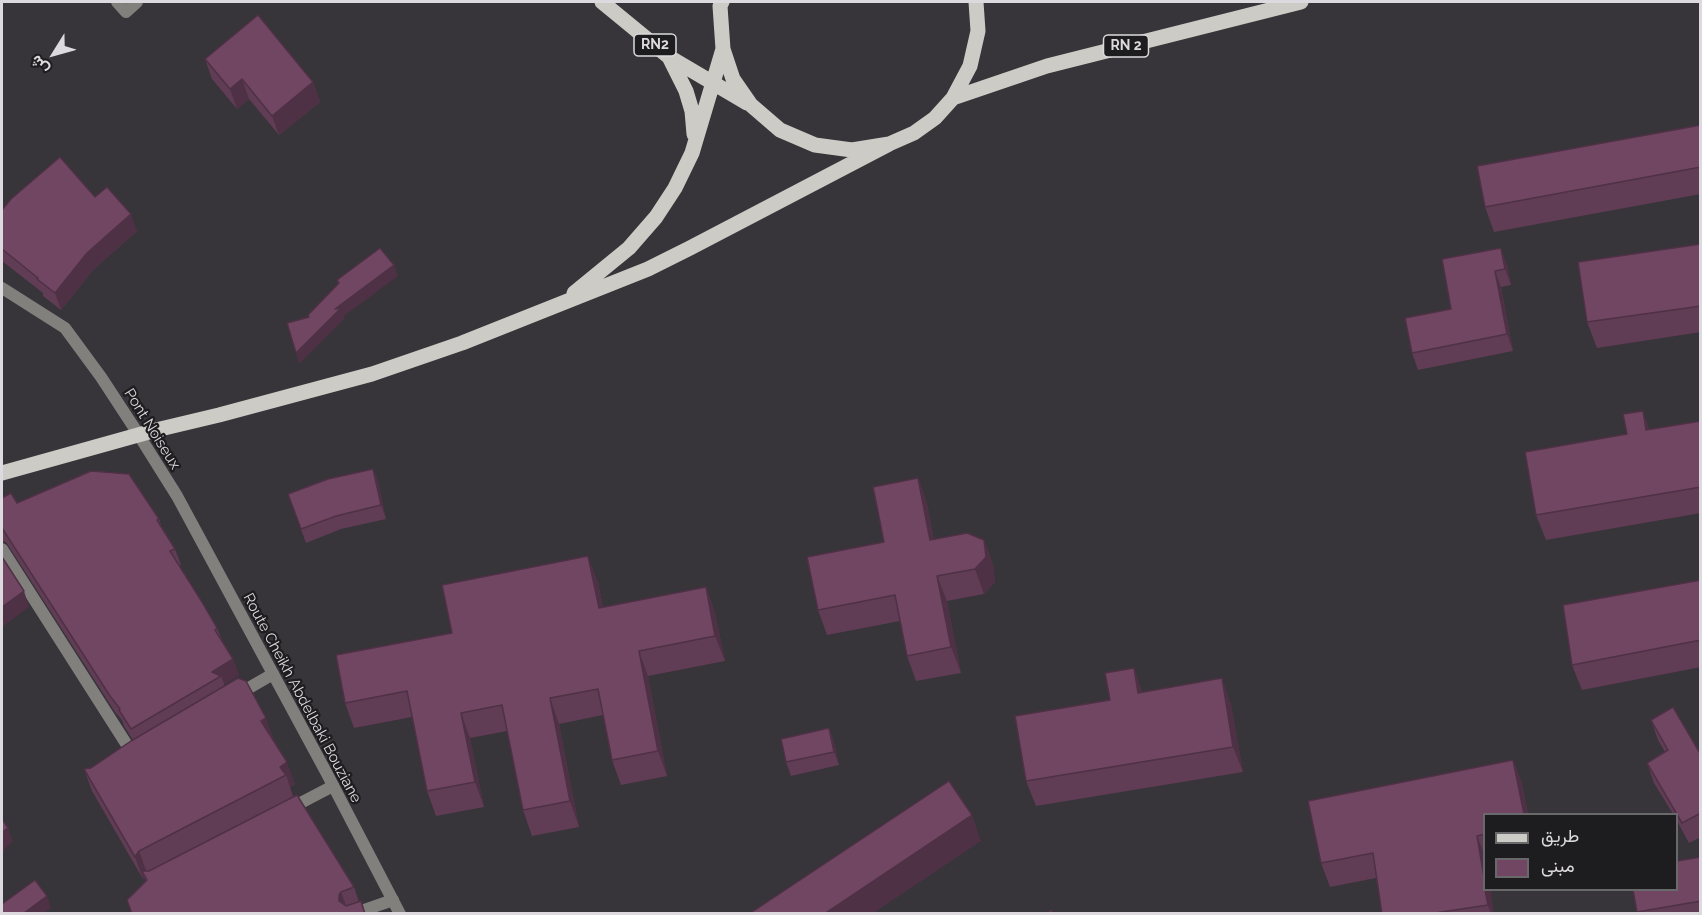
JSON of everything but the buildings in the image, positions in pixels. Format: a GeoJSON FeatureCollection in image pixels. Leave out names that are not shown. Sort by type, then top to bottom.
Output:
{"type":"FeatureCollection","features":[{"type":"Feature","properties":{"kind":"main road","name":"RN2"},"geometry":{"type":"LineString","coordinates":[[602,2],[669,57],[751,105]]}},
{"type":"Feature","properties":{"kind":"main road"},"geometry":{"type":"LineString","coordinates":[[722,2],[720,6],[723,49],[734,79],[751,105],[780,130],[815,145],[852,150],[889,144]]}},
{"type":"Feature","properties":{"kind":"main road"},"geometry":{"type":"LineString","coordinates":[[2,473],[372,374],[558,306],[680,254],[914,133],[928,123],[953,98],[970,66],[978,31],[976,2]]}},
{"type":"Feature","properties":{"kind":"main road","name":"RN 2"},"geometry":{"type":"LineString","coordinates":[[953,98],[1047,66],[1301,2]]}},
{"type":"Feature","properties":{"kind":"main road"},"geometry":{"type":"LineString","coordinates":[[558,306],[629,248],[656,217],[675,188],[692,153],[723,49]]}},
{"type":"Feature","properties":{"kind":"main road"},"geometry":{"type":"LineString","coordinates":[[669,57],[686,91],[692,111],[694,132],[692,153]]}},
{"type":"Feature","properties":{"kind":"street"},"geometry":{"type":"LineString","coordinates":[[117,2],[126,12],[137,2]]}},
{"type":"Feature","properties":{"kind":"street","name":"Pont Noiseux"},"geometry":{"type":"LineString","coordinates":[[2,288],[65,328],[101,377],[177,496]]}},
{"type":"Feature","properties":{"kind":"street","name":"Route Cheikh Abdelbaki Bouziane"},"geometry":{"type":"LineString","coordinates":[[177,496],[400,914]]}},
{"type":"Feature","properties":{"kind":"street"},"geometry":{"type":"LineString","coordinates":[[2,549],[134,756]]}},
{"type":"Feature","properties":{"kind":"street"},"geometry":{"type":"LineString","coordinates":[[223,704],[273,674]]}},
{"type":"Feature","properties":{"kind":"street"},"geometry":{"type":"LineString","coordinates":[[282,812],[333,786]]}},
{"type":"Feature","properties":{"kind":"street"},"geometry":{"type":"LineString","coordinates":[[353,914],[393,900]]}}]}
